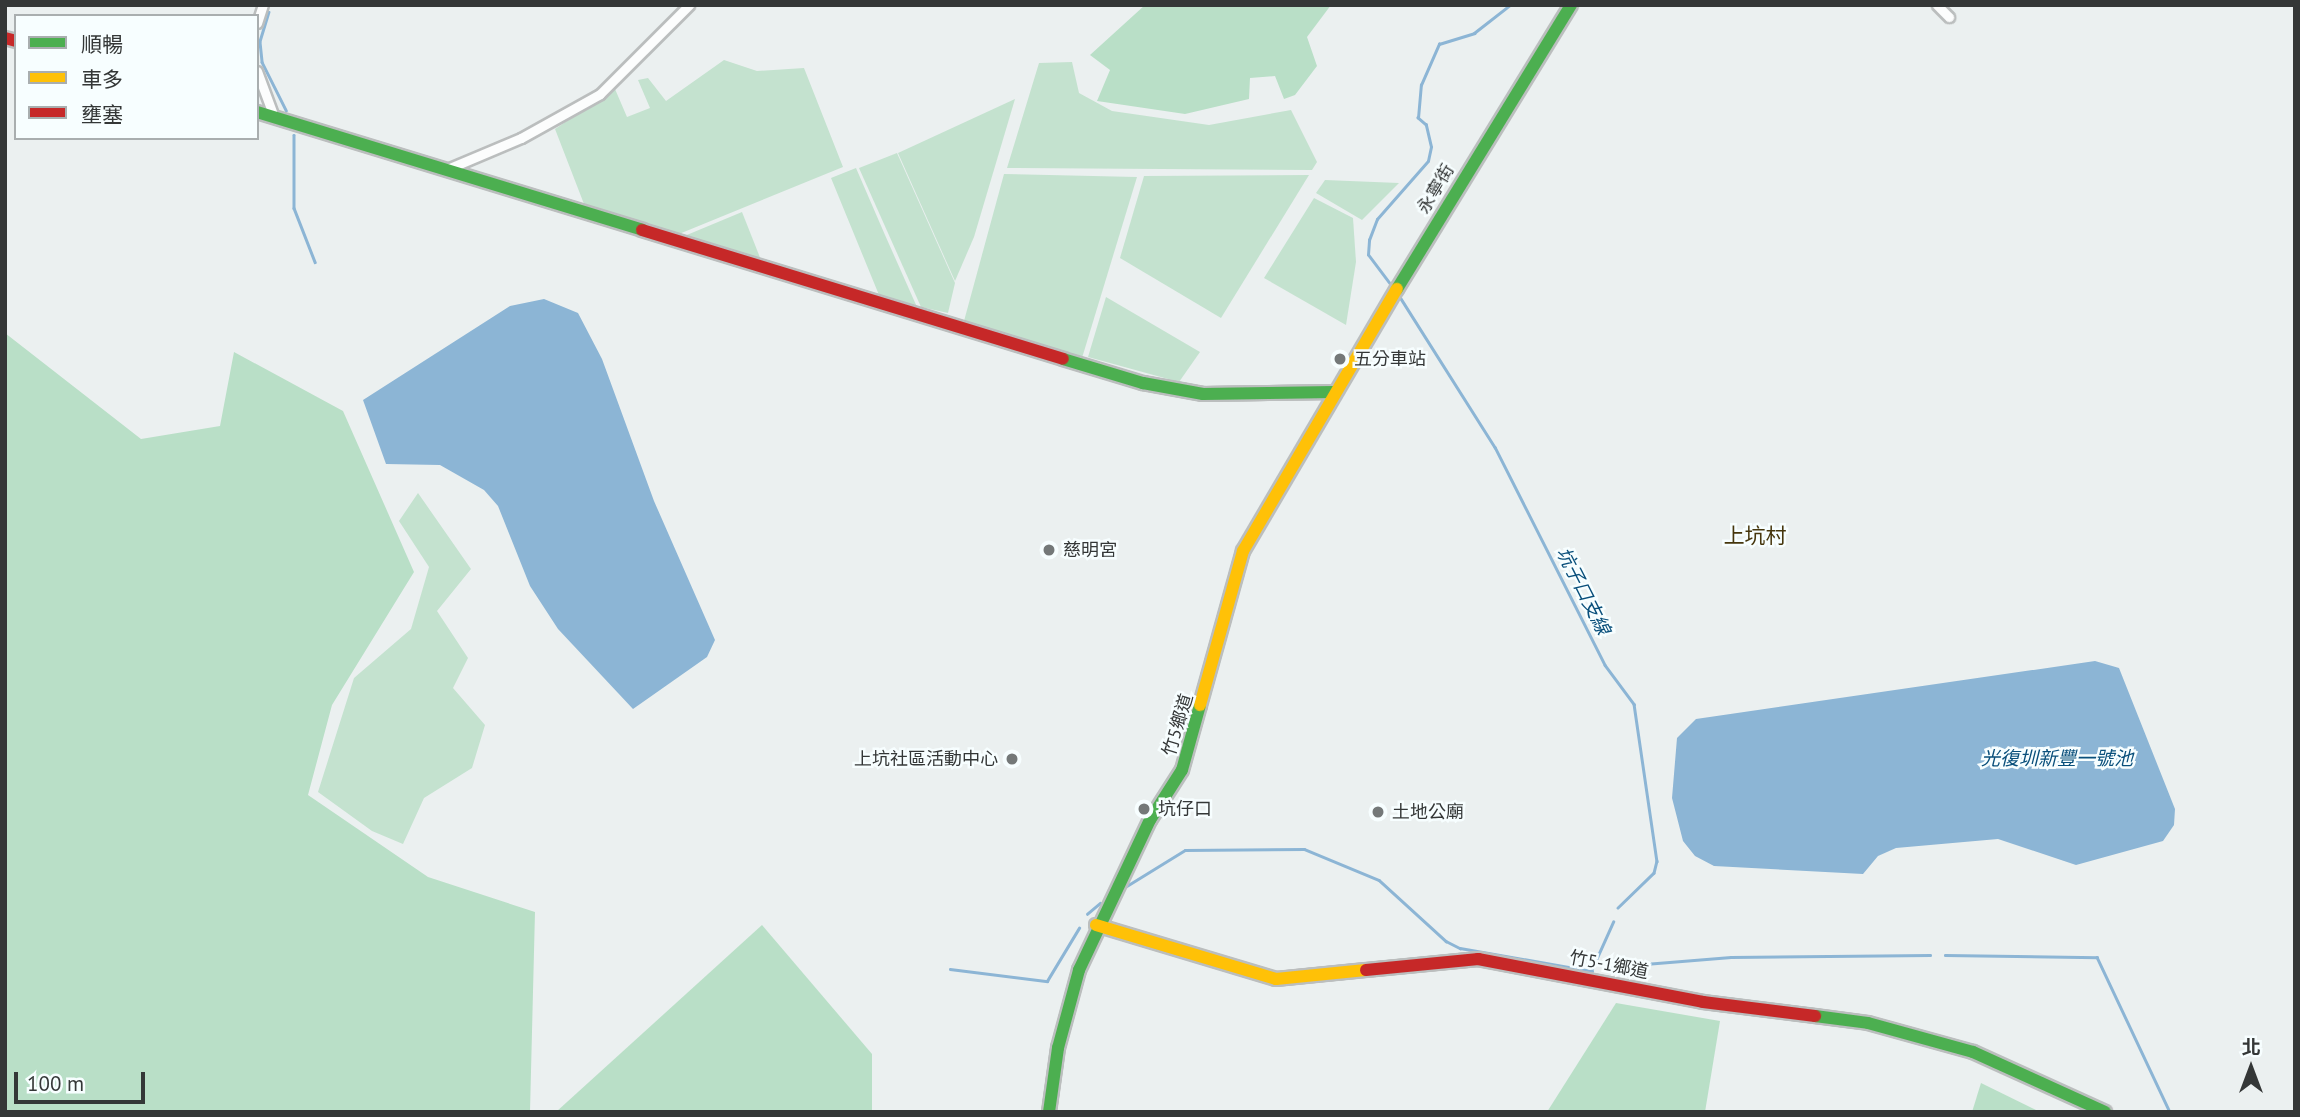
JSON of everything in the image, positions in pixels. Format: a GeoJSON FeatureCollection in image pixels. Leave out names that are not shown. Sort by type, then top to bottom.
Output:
{"type":"FeatureCollection","features":[{"type":"Feature","properties":{"kind":"street"},"geometry":{"type":"LineString","coordinates":[[445,170],[521,138],[600,94],[689,5]]}},
{"type":"Feature","properties":{"kind":"street","name":"永寧街"},"geometry":{"type":"LineString","coordinates":[[1334,392],[1571,5]]}},
{"type":"Feature","properties":{"kind":"street"},"geometry":{"type":"LineString","coordinates":[[1937,5],[1948,17]]}},
{"type":"Feature","properties":{"kind":"street"},"geometry":{"type":"LineString","coordinates":[[259,76],[274,117]]}},
{"type":"Feature","properties":{"kind":"street"},"geometry":{"type":"LineString","coordinates":[[259,113],[1143,383],[1202,394],[1334,392]]}},
{"type":"Feature","properties":{"kind":"street","name":"竹5鄉道"},"geometry":{"type":"LineString","coordinates":[[1049,1112],[1068,1009],[1097,925],[1150,820],[1182,770],[1243,551],[1334,392]]}},
{"type":"Feature","properties":{"kind":"street","name":"竹5-1鄉道"},"geometry":{"type":"LineString","coordinates":[[1097,925],[1276,979],[1478,959],[1703,1002],[1868,1023],[1973,1052],[2105,1112]]}},
{"type":"Feature","properties":{"kind":"green space"},"geometry":{"type":"Polygon","coordinates":[[[1145,5],[1331,5],[1307,37],[1317,66],[1295,95],[1284,99],[1275,76],[1250,78],[1249,99],[1185,114],[1097,101],[1110,70],[1090,55],[1145,5]]]}},
{"type":"Feature","properties":{"kind":"green space"},"geometry":{"type":"Polygon","coordinates":[[[724,60],[757,71],[804,68],[843,167],[679,234],[584,204],[555,129],[615,89],[627,117],[650,108],[638,80],[648,78],[666,101],[724,60]]]}},
{"type":"Feature","properties":{"kind":"green space"},"geometry":{"type":"Polygon","coordinates":[[[1072,62],[1079,93],[1112,111],[1209,125],[1291,110],[1317,162],[1312,170],[1007,168],[1039,63],[1072,62]]]}},
{"type":"Feature","properties":{"kind":"green space"},"geometry":{"type":"Polygon","coordinates":[[[1015,99],[974,237],[955,281],[898,153],[1015,99]]]}},
{"type":"Feature","properties":{"kind":"green space"},"geometry":{"type":"Polygon","coordinates":[[[897,153],[955,283],[948,313],[921,307],[859,168],[897,153]]]}},
{"type":"Feature","properties":{"kind":"green space"},"geometry":{"type":"Polygon","coordinates":[[[856,168],[917,307],[879,295],[831,178],[856,168]]]}},
{"type":"Feature","properties":{"kind":"green space"},"geometry":{"type":"Polygon","coordinates":[[[1004,174],[1137,177],[1082,358],[964,321],[1004,174]]]}},
{"type":"Feature","properties":{"kind":"green space"},"geometry":{"type":"Polygon","coordinates":[[[1309,175],[1221,318],[1120,258],[1144,176],[1309,175]]]}},
{"type":"Feature","properties":{"kind":"green space"},"geometry":{"type":"Polygon","coordinates":[[[1325,180],[1399,183],[1362,220],[1316,193],[1325,180]]]}},
{"type":"Feature","properties":{"kind":"green space"},"geometry":{"type":"Polygon","coordinates":[[[1314,198],[1353,218],[1356,262],[1346,325],[1264,278],[1314,198]]]}},
{"type":"Feature","properties":{"kind":"green space"},"geometry":{"type":"Polygon","coordinates":[[[742,212],[761,260],[682,237],[742,212]]]}},
{"type":"Feature","properties":{"kind":"green space"},"geometry":{"type":"Polygon","coordinates":[[[1106,297],[1200,352],[1179,382],[1088,357],[1106,297]]]}},
{"type":"Feature","properties":{"kind":"green space"},"geometry":{"type":"Polygon","coordinates":[[[5,333],[141,439],[220,426],[234,352],[343,411],[414,572],[332,705],[308,795],[428,877],[535,912],[530,1112],[5,1112],[5,333]]]}},
{"type":"Feature","properties":{"kind":"green space"},"geometry":{"type":"Polygon","coordinates":[[[418,493],[471,569],[437,611],[468,658],[453,688],[485,725],[472,768],[424,798],[403,844],[372,831],[318,792],[354,678],[411,629],[429,567],[399,521],[418,493]]]}},
{"type":"Feature","properties":{"kind":"green space"},"geometry":{"type":"Polygon","coordinates":[[[762,925],[872,1054],[872,1112],[556,1112],[762,925]]]}},
{"type":"Feature","properties":{"kind":"green space"},"geometry":{"type":"Polygon","coordinates":[[[1616,1003],[1720,1021],[1705,1112],[1547,1112],[1616,1003]]]}},
{"type":"Feature","properties":{"kind":"green space"},"geometry":{"type":"Polygon","coordinates":[[[1981,1083],[2040,1112],[1972,1112],[1981,1083]]]}},
{"type":"Feature","properties":{"kind":"water"},"geometry":{"type":"Polygon","coordinates":[[[544,299],[578,313],[602,359],[654,501],[715,640],[707,657],[633,709],[558,629],[530,586],[498,506],[484,490],[440,465],[386,464],[363,400],[510,306],[544,299]]]}},
{"type":"Feature","properties":{"kind":"water","name":"光復圳新豐一號池"},"geometry":{"type":"Polygon","coordinates":[[[2095,661],[2119,668],[2175,809],[2174,825],[2163,841],[2076,865],[1998,839],[1896,848],[1878,856],[1863,874],[1714,866],[1695,856],[1683,841],[1672,798],[1677,738],[1696,719],[2095,661]]]}},
{"type":"Feature","properties":{"kind":"waterway","name":"坑子口支線"},"geometry":{"type":"LineString","coordinates":[[1390,284],[1368,255],[1369,240],[1377,219],[1428,161],[1431,147],[1426,125],[1418,118],[1421,85],[1439,44],[1474,33],[1510,5]]}},
{"type":"Feature","properties":{"kind":"waterway"},"geometry":{"type":"LineString","coordinates":[[269,12],[260,42],[262,62],[286,110]]}},
{"type":"Feature","properties":{"kind":"waterway"},"geometry":{"type":"LineString","coordinates":[[294,135],[294,208],[315,262]]}},
{"type":"Feature","properties":{"kind":"waterway","name":"坑子口支線"},"geometry":{"type":"LineString","coordinates":[[1400,297],[1495,447],[1605,665],[1634,704],[1657,861],[1654,873],[1618,908]]}},
{"type":"Feature","properties":{"kind":"waterway"},"geometry":{"type":"LineString","coordinates":[[1125,887],[1185,850],[1304,849],[1379,880],[1446,941],[1460,948],[1592,971]]}},
{"type":"Feature","properties":{"kind":"waterway"},"geometry":{"type":"LineString","coordinates":[[1087,914],[1100,903]]}},
{"type":"Feature","properties":{"kind":"waterway","name":"坑子口支線"},"geometry":{"type":"LineString","coordinates":[[1591,971],[1613,922]]}},
{"type":"Feature","properties":{"kind":"waterway"},"geometry":{"type":"LineString","coordinates":[[950,969],[1047,981],[1079,928]]}},
{"type":"Feature","properties":{"kind":"waterway"},"geometry":{"type":"LineString","coordinates":[[1608,967],[1731,957],[1930,955]]}},
{"type":"Feature","properties":{"kind":"waterway"},"geometry":{"type":"LineString","coordinates":[[1945,955],[2097,957],[2170,1112]]}},
{"type":"Feature","properties":{"kind":"traffic: fast"},"geometry":{"type":"LineString","coordinates":[[1397,289],[1571,5]]}},
{"type":"Feature","properties":{"kind":"traffic: fast"},"geometry":{"type":"LineString","coordinates":[[259,113],[642,230]]}},
{"type":"Feature","properties":{"kind":"traffic: fast"},"geometry":{"type":"LineString","coordinates":[[1063,359],[1143,383],[1203,394],[1334,392]]}},
{"type":"Feature","properties":{"kind":"traffic: fast"},"geometry":{"type":"LineString","coordinates":[[1049,1112],[1058,1048],[1079,970],[1150,820],[1182,770],[1200,705]]}},
{"type":"Feature","properties":{"kind":"traffic: fast"},"geometry":{"type":"LineString","coordinates":[[1815,1016],[1868,1023],[1973,1052],[2105,1112]]}},
{"type":"Feature","properties":{"kind":"traffic: slow"},"geometry":{"type":"LineString","coordinates":[[1200,705],[1243,551],[1397,289]]}},
{"type":"Feature","properties":{"kind":"traffic: slow"},"geometry":{"type":"LineString","coordinates":[[1096,925],[1276,979],[1366,970]]}},
{"type":"Feature","properties":{"kind":"traffic: jam"},"geometry":{"type":"LineString","coordinates":[[5,38],[14,40]]}},
{"type":"Feature","properties":{"kind":"traffic: jam"},"geometry":{"type":"LineString","coordinates":[[642,230],[1063,359]]}},
{"type":"Feature","properties":{"kind":"traffic: jam"},"geometry":{"type":"LineString","coordinates":[[1366,970],[1478,959],[1703,1002],[1815,1016]]}},
{"type":"Feature","properties":{"kind":"place","name":"五分車站"},"geometry":{"type":"Point","coordinates":[1340,359]}},
{"type":"Feature","properties":{"kind":"place","name":"慈明宮"},"geometry":{"type":"Point","coordinates":[1049,550]}},
{"type":"Feature","properties":{"kind":"place","name":"上坑社區活動中心"},"geometry":{"type":"Point","coordinates":[1012,759]}},
{"type":"Feature","properties":{"kind":"place","name":"坑仔口"},"geometry":{"type":"Point","coordinates":[1144,809]}},
{"type":"Feature","properties":{"kind":"place","name":"土地公廟"},"geometry":{"type":"Point","coordinates":[1378,812]}},
{"type":"Feature","properties":{"kind":"district","name":"上坑村"},"geometry":{"type":"Point","coordinates":[1755,536]}}]}
